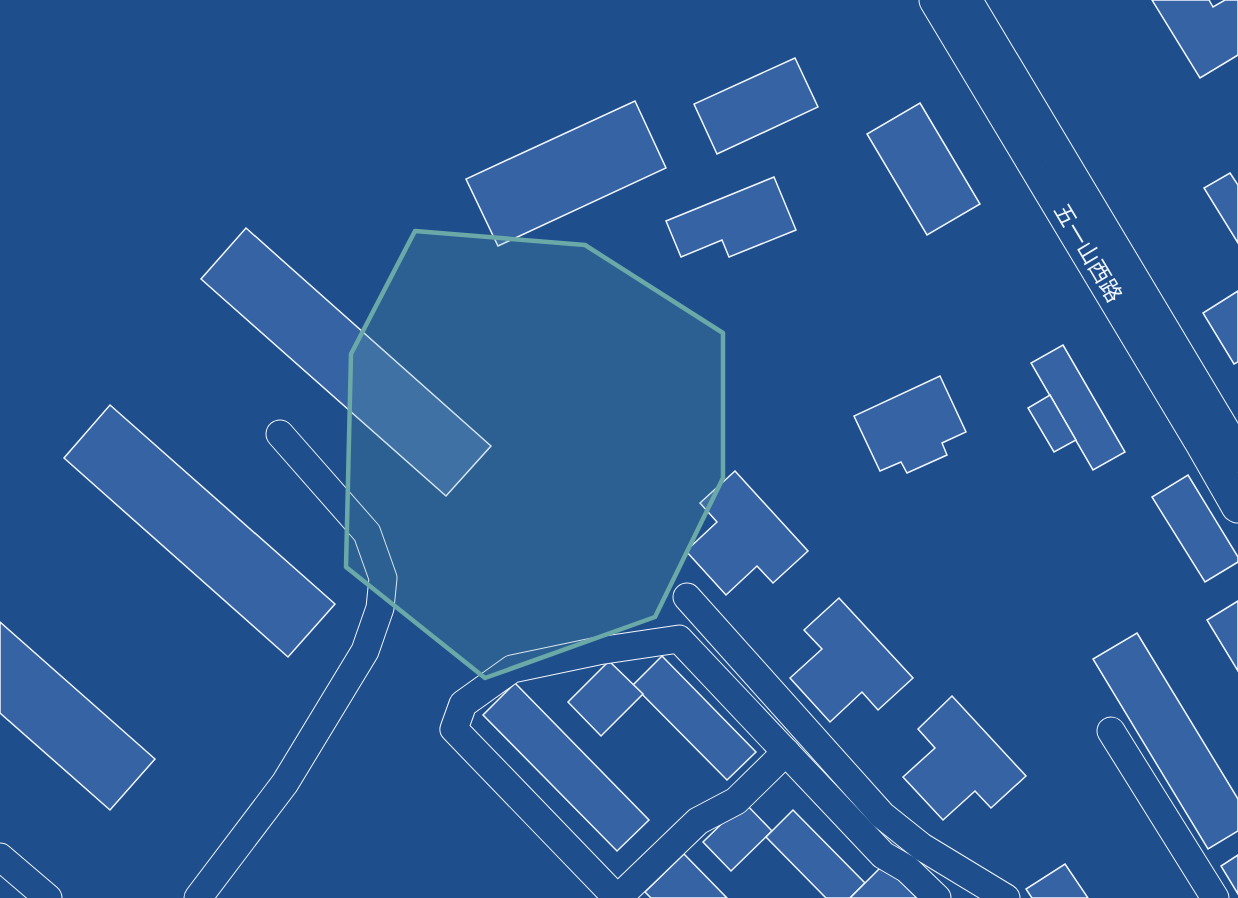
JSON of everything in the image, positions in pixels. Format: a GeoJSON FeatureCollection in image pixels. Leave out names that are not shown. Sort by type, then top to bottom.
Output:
{"type":"FeatureCollection","features":[{"type":"Feature","properties":{"kind":"main road","name":"五一山西路"},"geometry":{"type":"LineString","coordinates":[[936,0],[1226,437]]}},
{"type":"Feature","properties":{"kind":"main road","name":"五一山西路"},"geometry":{"type":"LineString","coordinates":[[966,0],[1226,437],[1238,506]]}},
{"type":"Feature","properties":{"kind":"street"},"geometry":{"type":"LineString","coordinates":[[198,898],[285,783],[365,651],[380,609],[383,578],[367,533],[280,434]]}},
{"type":"Feature","properties":{"kind":"street"},"geometry":{"type":"LineString","coordinates":[[687,597],[882,815],[922,847],[1006,898]]}},
{"type":"Feature","properties":{"kind":"street"},"geometry":{"type":"LineString","coordinates":[[786,752],[736,801],[698,821],[618,898],[454,729],[463,704],[512,669],[598,651],[679,639],[884,855],[907,869],[937,898]]}},
{"type":"Feature","properties":{"kind":"street"},"geometry":{"type":"LineString","coordinates":[[1111,731],[1215,898]]}},
{"type":"Feature","properties":{"kind":"street"},"geometry":{"type":"LineString","coordinates":[[0,857],[48,898]]}},
{"type":"Feature","properties":{"kind":"highlighted area"},"geometry":{"type":"Polygon","coordinates":[[[415,231],[585,245],[723,333],[723,478],[655,617],[485,678],[346,567],[351,354],[415,231]]]}},
{"type":"Feature","properties":{"kind":"building"},"geometry":{"type":"Polygon","coordinates":[[[1152,0],[1209,0],[1213,7],[1225,0],[1238,0],[1238,55],[1200,78],[1152,0]]]}},
{"type":"Feature","properties":{"kind":"building"},"geometry":{"type":"Polygon","coordinates":[[[795,58],[818,107],[717,154],[694,104],[795,58]]]}},
{"type":"Feature","properties":{"kind":"building"},"geometry":{"type":"Polygon","coordinates":[[[635,101],[666,168],[498,246],[466,179],[635,101]]]}},
{"type":"Feature","properties":{"kind":"building"},"geometry":{"type":"Polygon","coordinates":[[[920,103],[980,204],[927,235],[867,134],[920,103]]]}},
{"type":"Feature","properties":{"kind":"building"},"geometry":{"type":"Polygon","coordinates":[[[1230,173],[1238,185],[1238,243],[1204,188],[1230,173]]]}},
{"type":"Feature","properties":{"kind":"building"},"geometry":{"type":"Polygon","coordinates":[[[774,177],[796,230],[729,257],[722,240],[681,257],[666,221],[774,177]]]}},
{"type":"Feature","properties":{"kind":"building"},"geometry":{"type":"Polygon","coordinates":[[[246,228],[491,446],[446,496],[201,279],[246,228]]]}},
{"type":"Feature","properties":{"kind":"building"},"geometry":{"type":"Polygon","coordinates":[[[1238,291],[1238,362],[1234,364],[1203,313],[1238,291]]]}},
{"type":"Feature","properties":{"kind":"building"},"geometry":{"type":"Polygon","coordinates":[[[1063,345],[1125,452],[1093,470],[1031,363],[1063,345]]]}},
{"type":"Feature","properties":{"kind":"building"},"geometry":{"type":"Polygon","coordinates":[[[940,376],[966,432],[942,443],[947,455],[907,473],[901,462],[880,471],[854,416],[940,376]]]}},
{"type":"Feature","properties":{"kind":"building"},"geometry":{"type":"Polygon","coordinates":[[[1050,395],[1076,440],[1054,452],[1028,408],[1050,395]]]}},
{"type":"Feature","properties":{"kind":"building"},"geometry":{"type":"Polygon","coordinates":[[[110,405],[335,604],[288,657],[64,458],[110,405]]]}},
{"type":"Feature","properties":{"kind":"building"},"geometry":{"type":"Polygon","coordinates":[[[735,471],[808,551],[773,583],[757,566],[726,595],[686,551],[717,522],[700,503],[735,471]]]}},
{"type":"Feature","properties":{"kind":"building"},"geometry":{"type":"Polygon","coordinates":[[[1188,475],[1238,557],[1238,562],[1205,582],[1152,497],[1188,475]]]}},
{"type":"Feature","properties":{"kind":"building"},"geometry":{"type":"Polygon","coordinates":[[[839,598],[913,678],[878,710],[862,692],[830,722],[790,678],[822,649],[804,630],[839,598]]]}},
{"type":"Feature","properties":{"kind":"building"},"geometry":{"type":"Polygon","coordinates":[[[1238,601],[1238,671],[1207,620],[1238,601]]]}},
{"type":"Feature","properties":{"kind":"building"},"geometry":{"type":"Polygon","coordinates":[[[0,622],[155,759],[110,810],[0,713],[0,622]]]}},
{"type":"Feature","properties":{"kind":"building"},"geometry":{"type":"Polygon","coordinates":[[[1137,633],[1238,799],[1238,831],[1208,849],[1093,659],[1137,633]]]}},
{"type":"Feature","properties":{"kind":"building"},"geometry":{"type":"Polygon","coordinates":[[[662,656],[756,752],[727,780],[633,685],[662,656]]]}},
{"type":"Feature","properties":{"kind":"building"},"geometry":{"type":"Polygon","coordinates":[[[609,661],[643,694],[601,736],[568,702],[609,661]]]}},
{"type":"Feature","properties":{"kind":"building"},"geometry":{"type":"Polygon","coordinates":[[[515,683],[649,820],[617,851],[483,715],[515,683]]]}},
{"type":"Feature","properties":{"kind":"building"},"geometry":{"type":"Polygon","coordinates":[[[952,696],[1026,776],[991,808],[975,791],[943,820],[903,777],[935,748],[918,729],[952,696]]]}},
{"type":"Feature","properties":{"kind":"building"},"geometry":{"type":"Polygon","coordinates":[[[744,802],[772,831],[731,871],[703,842],[744,802]]]}},
{"type":"Feature","properties":{"kind":"building"},"geometry":{"type":"Polygon","coordinates":[[[793,810],[865,883],[850,898],[826,898],[766,837],[793,810]]]}},
{"type":"Feature","properties":{"kind":"building"},"geometry":{"type":"Polygon","coordinates":[[[684,854],[727,898],[651,898],[645,892],[684,854]]]}},
{"type":"Feature","properties":{"kind":"building"},"geometry":{"type":"Polygon","coordinates":[[[1238,855],[1238,894],[1221,866],[1238,855]]]}},
{"type":"Feature","properties":{"kind":"building"},"geometry":{"type":"Polygon","coordinates":[[[884,864],[917,898],[850,898],[884,864]]]}},
{"type":"Feature","properties":{"kind":"building"},"geometry":{"type":"Polygon","coordinates":[[[1065,864],[1088,898],[1032,898],[1026,889],[1065,864]]]}}]}
